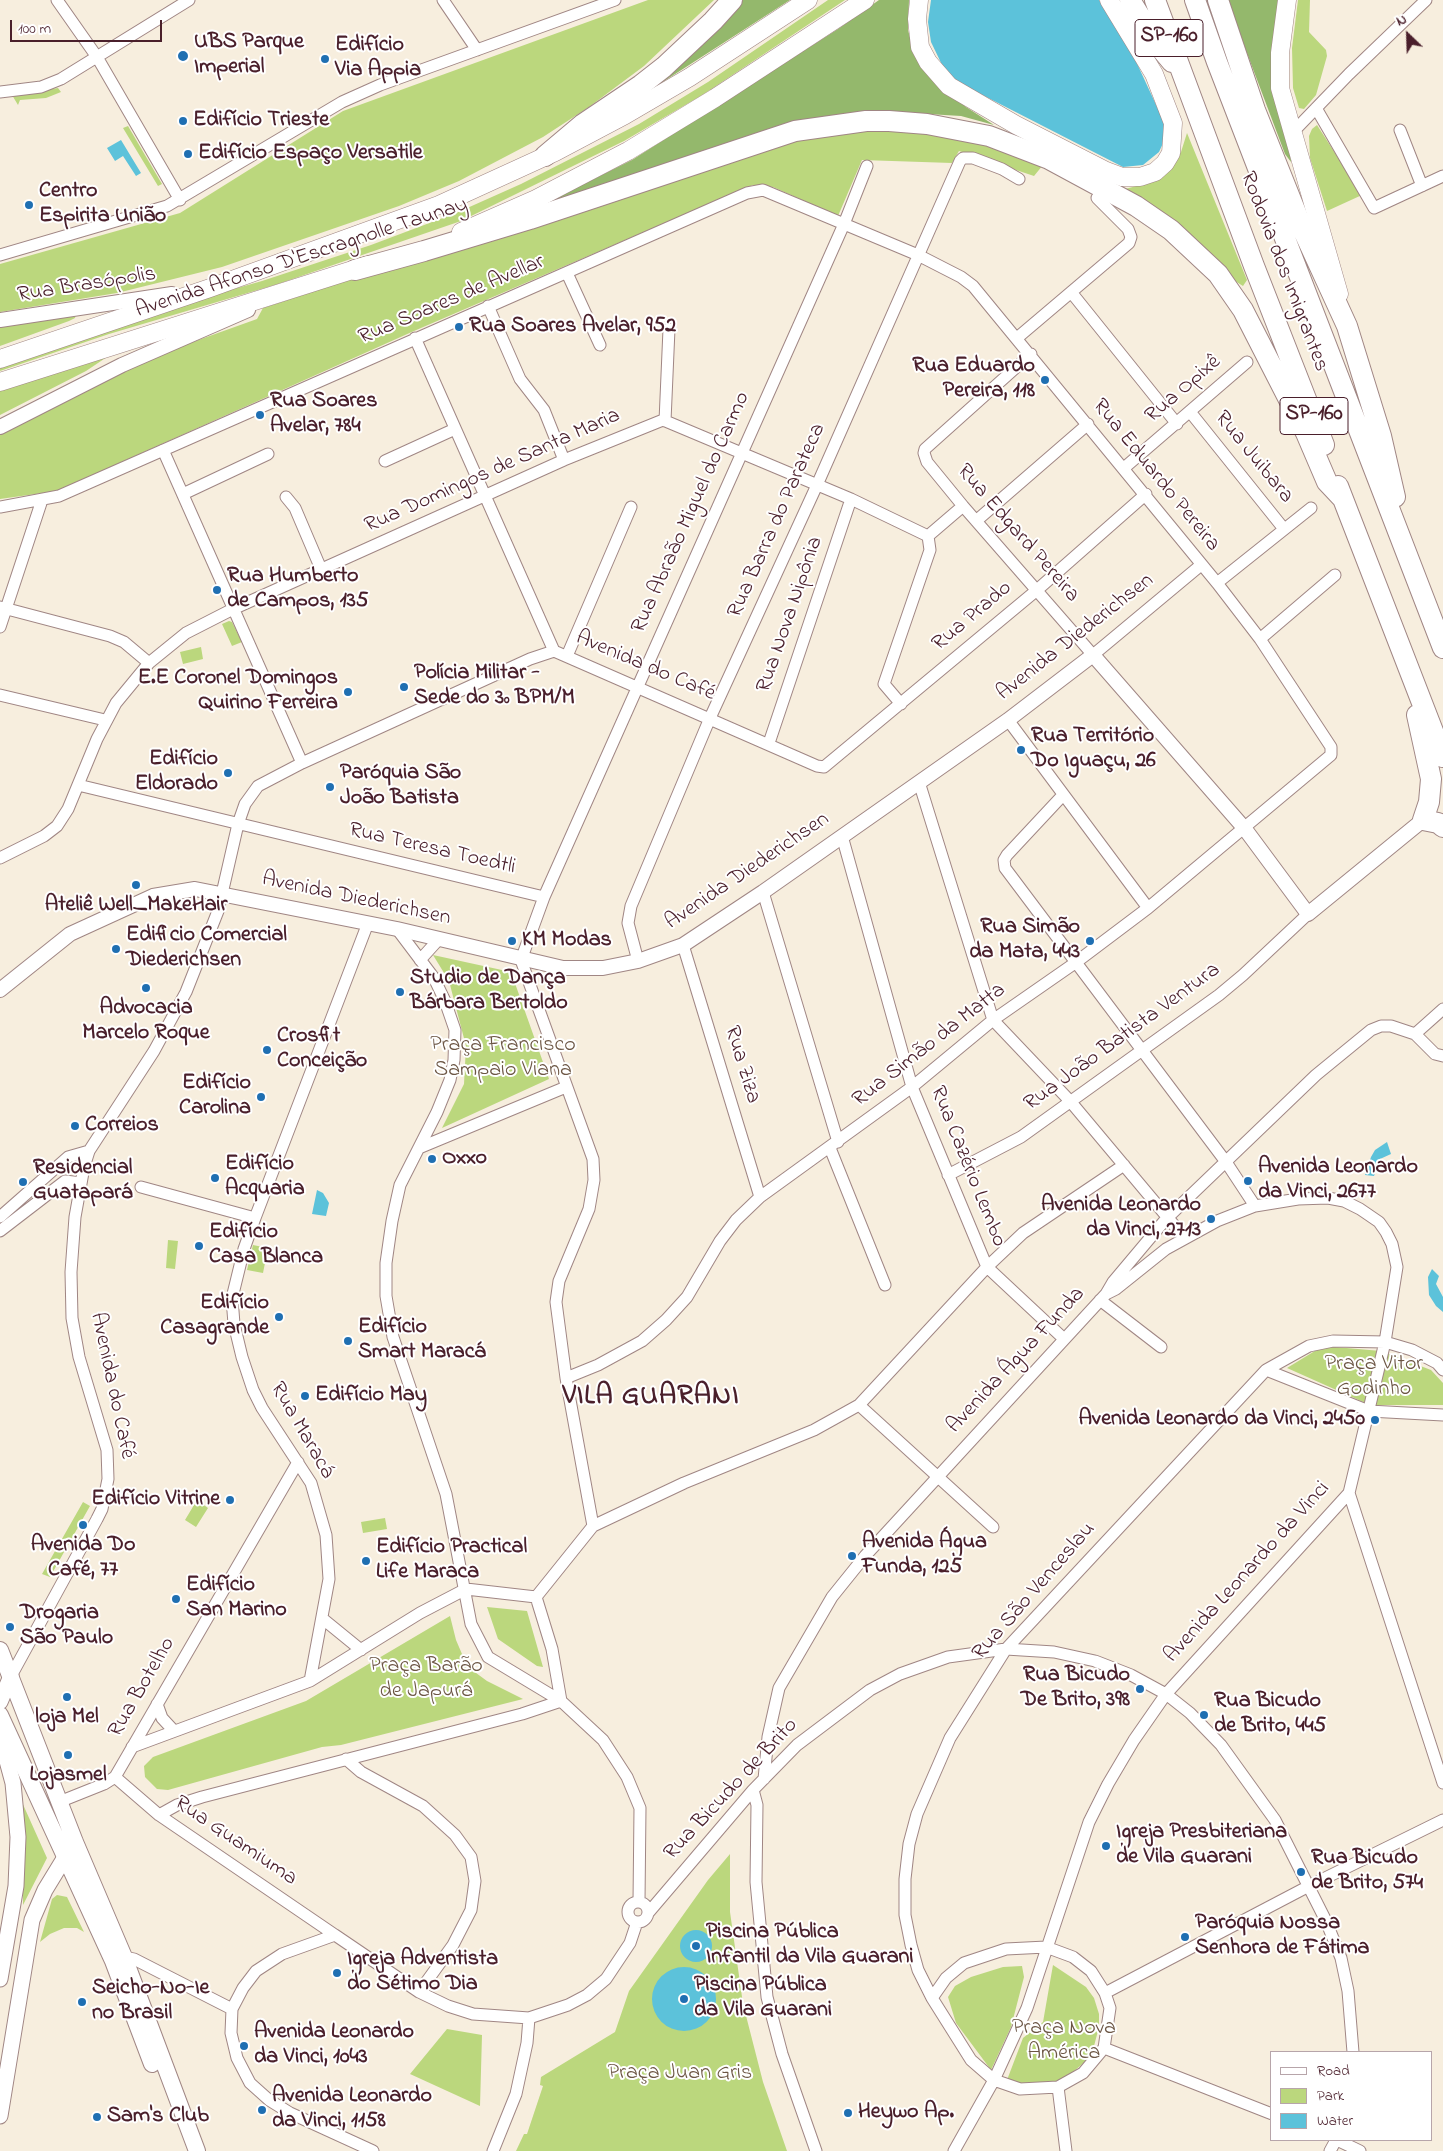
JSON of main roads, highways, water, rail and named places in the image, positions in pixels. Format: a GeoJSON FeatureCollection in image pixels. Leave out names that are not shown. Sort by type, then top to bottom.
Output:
{"type":"FeatureCollection","features":[{"type":"Feature","properties":{"kind":"highway"},"geometry":{"type":"LineString","coordinates":[[545,156],[583,124],[641,86],[713,21],[732,0]]}},
{"type":"Feature","properties":{"kind":"highway","name":"Avenida Afonso D'Escragnolle Taunay"},"geometry":{"type":"LineString","coordinates":[[0,358],[210,288],[411,216],[545,156],[625,116],[808,0]]}},
{"type":"Feature","properties":{"kind":"highway","name":"Avenida Afonso D'Escragnolle Taunay"},"geometry":{"type":"LineString","coordinates":[[0,382],[355,270],[462,232],[580,177],[664,130],[865,0]]}},
{"type":"Feature","properties":{"kind":"highway"},"geometry":{"type":"LineString","coordinates":[[920,0],[917,19],[920,47],[928,62],[949,86],[1009,121],[1106,170],[1122,177],[1140,177],[1154,172],[1165,163],[1171,153],[1174,138],[1172,123],[1154,74],[1109,0]]}},
{"type":"Feature","properties":{"kind":"highway"},"geometry":{"type":"LineString","coordinates":[[1130,0],[1157,44],[1183,75]]}},
{"type":"Feature","properties":{"kind":"highway","name":"Rodovia dos Imigrantes"},"geometry":{"type":"LineString","coordinates":[[1155,0],[1254,266],[1311,408],[1343,499],[1443,757]]}},
{"type":"Feature","properties":{"kind":"highway","name":"Rodovia dos Imigrantes"},"geometry":{"type":"LineString","coordinates":[[1195,0],[1217,62],[1441,640]]}},
{"type":"Feature","properties":{"kind":"highway"},"geometry":{"type":"LineString","coordinates":[[1218,0],[1255,110],[1303,230],[1347,326]]}},
{"type":"Feature","properties":{"kind":"highway"},"geometry":{"type":"LineString","coordinates":[[1287,0],[1279,72],[1283,103],[1293,132],[1347,326],[1381,436],[1418,584]]}},
{"type":"Feature","properties":{"kind":"highway"},"geometry":{"type":"LineString","coordinates":[[355,270],[483,233],[795,132],[850,123],[889,121],[927,124],[989,136],[1049,159],[1136,206],[1171,230],[1218,274],[1234,294],[1252,326],[1306,433],[1327,482],[1343,499]]}},
{"type":"Feature","properties":{"kind":"highway"},"geometry":{"type":"LineString","coordinates":[[1408,666],[1431,778],[1429,802],[1423,820],[1438,823],[1443,827]]}},
{"type":"Feature","properties":{"kind":"main road"},"geometry":{"type":"LineString","coordinates":[[0,1650],[118,1959],[186,2151]]}},
{"type":"Feature","properties":{"kind":"main road","name":"Avenida do Café"},"geometry":{"type":"LineString","coordinates":[[0,1702],[11,1676]]}},
{"type":"Feature","properties":{"kind":"main road"},"geometry":{"type":"LineString","coordinates":[[0,1716],[65,1858],[118,1959],[197,2151]]}},
{"type":"Feature","properties":{"kind":"main road"},"geometry":{"type":"LineString","coordinates":[[0,1735],[14,1783],[18,1837],[16,1886],[0,1979]]}},
{"type":"Feature","properties":{"kind":"main road"},"geometry":{"type":"LineString","coordinates":[[0,2116],[32,1920],[41,1898],[74,1842]]}},
{"type":"Feature","properties":{"kind":"water"},"geometry":{"type":"Polygon","coordinates":[[[931,0],[1099,0],[1134,57],[1164,122],[1164,141],[1159,152],[1143,165],[1123,167],[959,83],[944,69],[931,42],[928,22],[931,0]]]}},
{"type":"Feature","properties":{"kind":"water"},"geometry":{"type":"Polygon","coordinates":[[[121,140],[141,173],[136,176],[123,156],[115,161],[107,148],[121,140]]]}},
{"type":"Feature","properties":{"kind":"water"},"geometry":{"type":"Polygon","coordinates":[[[1387,1142],[1391,1154],[1380,1159],[1374,1176],[1365,1175],[1375,1150],[1387,1142]]]}},
{"type":"Feature","properties":{"kind":"water"},"geometry":{"type":"Polygon","coordinates":[[[317,1190],[323,1193],[329,1203],[326,1216],[312,1214],[317,1190]]]}},
{"type":"Feature","properties":{"kind":"water"},"geometry":{"type":"Polygon","coordinates":[[[1432,1269],[1439,1276],[1436,1284],[1443,1297],[1443,1312],[1436,1306],[1429,1295],[1428,1277],[1432,1269]]]}},
{"type":"Feature","properties":{"kind":"water","name":"Piscina Pública Infantil da Vila Guarani"},"geometry":{"type":"Polygon","coordinates":[[[696,1930],[708,1934],[712,1946],[708,1958],[696,1962],[684,1958],[680,1946],[684,1934],[696,1930]]]}},
{"type":"Feature","properties":{"kind":"water","name":"Piscina Pública da Vila Guarani"},"geometry":{"type":"Polygon","coordinates":[[[684,1967],[702,1972],[707,1976],[711,1981],[716,1999],[711,2017],[707,2022],[702,2026],[684,2031],[666,2026],[661,2022],[657,2017],[652,1999],[657,1981],[661,1976],[666,1972],[684,1967]]]}},
{"type":"Feature","properties":{"kind":"place","name":"UBS Parque Imperial"},"geometry":{"type":"Point","coordinates":[183,56]}},
{"type":"Feature","properties":{"kind":"place","name":"Edifício Via Appia"},"geometry":{"type":"Point","coordinates":[325,59]}},
{"type":"Feature","properties":{"kind":"place","name":"Edifício Trieste"},"geometry":{"type":"Point","coordinates":[183,121]}},
{"type":"Feature","properties":{"kind":"place","name":"Edifício Espaço Versatile"},"geometry":{"type":"Point","coordinates":[188,154]}},
{"type":"Feature","properties":{"kind":"place","name":"Centro Espirita União"},"geometry":{"type":"Point","coordinates":[29,205]}},
{"type":"Feature","properties":{"kind":"place","name":"Rua Soares Avelar, 952"},"geometry":{"type":"Point","coordinates":[459,327]}},
{"type":"Feature","properties":{"kind":"place","name":"Rua Eduardo Pereira, 118"},"geometry":{"type":"Point","coordinates":[1045,380]}},
{"type":"Feature","properties":{"kind":"place","name":"Rua Soares Avelar, 784"},"geometry":{"type":"Point","coordinates":[260,415]}},
{"type":"Feature","properties":{"kind":"place","name":"Rua Humberto de Campos, 135"},"geometry":{"type":"Point","coordinates":[217,590]}},
{"type":"Feature","properties":{"kind":"place","name":"Polícia Militar - Sede do 3º BPM/M"},"geometry":{"type":"Point","coordinates":[404,687]}},
{"type":"Feature","properties":{"kind":"place","name":"E.E Coronel Domingos Quirino Ferreira"},"geometry":{"type":"Point","coordinates":[348,692]}},
{"type":"Feature","properties":{"kind":"place","name":"Rua Território Do Iguaçu, 26"},"geometry":{"type":"Point","coordinates":[1021,750]}},
{"type":"Feature","properties":{"kind":"place","name":"Edifício Eldorado"},"geometry":{"type":"Point","coordinates":[228,773]}},
{"type":"Feature","properties":{"kind":"place","name":"Paróquia São João Batista"},"geometry":{"type":"Point","coordinates":[330,787]}},
{"type":"Feature","properties":{"kind":"place","name":"Ateliê Well_MakeHair"},"geometry":{"type":"Point","coordinates":[136,885]}},
{"type":"Feature","properties":{"kind":"place","name":"KM Modas"},"geometry":{"type":"Point","coordinates":[512,941]}},
{"type":"Feature","properties":{"kind":"place","name":"Rua Simão da Mata, 443"},"geometry":{"type":"Point","coordinates":[1090,941]}},
{"type":"Feature","properties":{"kind":"place","name":"Edificio Comercial Diederichsen"},"geometry":{"type":"Point","coordinates":[116,949]}},
{"type":"Feature","properties":{"kind":"place","name":"Advocacia Marcelo Roque"},"geometry":{"type":"Point","coordinates":[146,988]}},
{"type":"Feature","properties":{"kind":"place","name":"Studio de Dança Bárbara Bertoldo"},"geometry":{"type":"Point","coordinates":[400,992]}},
{"type":"Feature","properties":{"kind":"place","name":"Crosfit Conceição"},"geometry":{"type":"Point","coordinates":[267,1050]}},
{"type":"Feature","properties":{"kind":"place","name":"Edifício Carolina"},"geometry":{"type":"Point","coordinates":[261,1097]}},
{"type":"Feature","properties":{"kind":"place","name":"Correios"},"geometry":{"type":"Point","coordinates":[75,1126]}},
{"type":"Feature","properties":{"kind":"place","name":"Oxxo"},"geometry":{"type":"Point","coordinates":[432,1159]}},
{"type":"Feature","properties":{"kind":"place","name":"Edifício Acquaria"},"geometry":{"type":"Point","coordinates":[215,1178]}},
{"type":"Feature","properties":{"kind":"place","name":"Avenida Leonardo da Vinci, 2677"},"geometry":{"type":"Point","coordinates":[1248,1181]}},
{"type":"Feature","properties":{"kind":"place","name":"Residencial Guatapará"},"geometry":{"type":"Point","coordinates":[23,1182]}},
{"type":"Feature","properties":{"kind":"place","name":"Avenida Leonardo da Vinci, 2713"},"geometry":{"type":"Point","coordinates":[1211,1219]}},
{"type":"Feature","properties":{"kind":"place","name":"Edifício Casa Blanca"},"geometry":{"type":"Point","coordinates":[199,1246]}},
{"type":"Feature","properties":{"kind":"place","name":"Edifício Casagrande"},"geometry":{"type":"Point","coordinates":[279,1317]}},
{"type":"Feature","properties":{"kind":"place","name":"Edifício Smart Maracá"},"geometry":{"type":"Point","coordinates":[348,1341]}},
{"type":"Feature","properties":{"kind":"place","name":"Edifício May"},"geometry":{"type":"Point","coordinates":[305,1396]}},
{"type":"Feature","properties":{"kind":"place","name":"Avenida Leonardo da Vinci, 2450"},"geometry":{"type":"Point","coordinates":[1375,1420]}},
{"type":"Feature","properties":{"kind":"place","name":"Edifício Vitrine"},"geometry":{"type":"Point","coordinates":[230,1500]}},
{"type":"Feature","properties":{"kind":"place","name":"Avenida Do Café, 77"},"geometry":{"type":"Point","coordinates":[83,1525]}},
{"type":"Feature","properties":{"kind":"place","name":"Avenida Água Funda, 125"},"geometry":{"type":"Point","coordinates":[852,1556]}},
{"type":"Feature","properties":{"kind":"place","name":"Edifício Practical Life Maraca"},"geometry":{"type":"Point","coordinates":[366,1561]}},
{"type":"Feature","properties":{"kind":"place","name":"Edifício San Marino"},"geometry":{"type":"Point","coordinates":[176,1599]}},
{"type":"Feature","properties":{"kind":"place","name":"Drogaria São Paulo"},"geometry":{"type":"Point","coordinates":[10,1627]}},
{"type":"Feature","properties":{"kind":"place","name":"Rua Bicudo De Brito, 398"},"geometry":{"type":"Point","coordinates":[1140,1689]}},
{"type":"Feature","properties":{"kind":"place","name":"loja Mel"},"geometry":{"type":"Point","coordinates":[67,1697]}},
{"type":"Feature","properties":{"kind":"place","name":"Rua Bicudo de Brito, 445"},"geometry":{"type":"Point","coordinates":[1204,1715]}},
{"type":"Feature","properties":{"kind":"place","name":"Lojasmel"},"geometry":{"type":"Point","coordinates":[68,1755]}},
{"type":"Feature","properties":{"kind":"place","name":"Igreja Presbiteriana de Vila Guarani"},"geometry":{"type":"Point","coordinates":[1106,1846]}},
{"type":"Feature","properties":{"kind":"place","name":"Rua Bicudo de Brito, 574"},"geometry":{"type":"Point","coordinates":[1301,1872]}},
{"type":"Feature","properties":{"kind":"place","name":"Paróquia Nossa Senhora de Fátima"},"geometry":{"type":"Point","coordinates":[1185,1937]}},
{"type":"Feature","properties":{"kind":"place","name":"Piscina Pública Infantil da Vila Guarani"},"geometry":{"type":"Point","coordinates":[696,1946]}},
{"type":"Feature","properties":{"kind":"place","name":"Igreja Adventista do Sétimo Dia"},"geometry":{"type":"Point","coordinates":[337,1973]}},
{"type":"Feature","properties":{"kind":"place","name":"Piscina Pública da Vila Guarani"},"geometry":{"type":"Point","coordinates":[684,1999]}},
{"type":"Feature","properties":{"kind":"place","name":"Seicho-No-Ie no Brasil"},"geometry":{"type":"Point","coordinates":[82,2002]}},
{"type":"Feature","properties":{"kind":"place","name":"Avenida Leonardo da Vinci, 1043"},"geometry":{"type":"Point","coordinates":[244,2046]}},
{"type":"Feature","properties":{"kind":"place","name":"Avenida Leonardo da Vinci, 1158"},"geometry":{"type":"Point","coordinates":[262,2110]}},
{"type":"Feature","properties":{"kind":"place","name":"Heywo Ap."},"geometry":{"type":"Point","coordinates":[848,2113]}},
{"type":"Feature","properties":{"kind":"place","name":"Sam's Club"},"geometry":{"type":"Point","coordinates":[97,2117]}},
{"type":"Feature","properties":{"kind":"district","name":"VILA GUARANI"},"geometry":{"type":"Point","coordinates":[651,1398]}},
{"type":"Feature","properties":{"kind":"park label","name":"Praça Francisco Sampaio Viana"},"geometry":{"type":"Point","coordinates":[503,1058]}},
{"type":"Feature","properties":{"kind":"park label","name":"Praça Vitor Godinho"},"geometry":{"type":"Point","coordinates":[1374,1378]}},
{"type":"Feature","properties":{"kind":"park label","name":"Praça Barão de Japurá"},"geometry":{"type":"Point","coordinates":[426,1680]}},
{"type":"Feature","properties":{"kind":"park label","name":"Praça Nova América"},"geometry":{"type":"Point","coordinates":[1064,2042]}},
{"type":"Feature","properties":{"kind":"park label","name":"Praça Juan Gris"},"geometry":{"type":"Point","coordinates":[680,2074]}}]}
